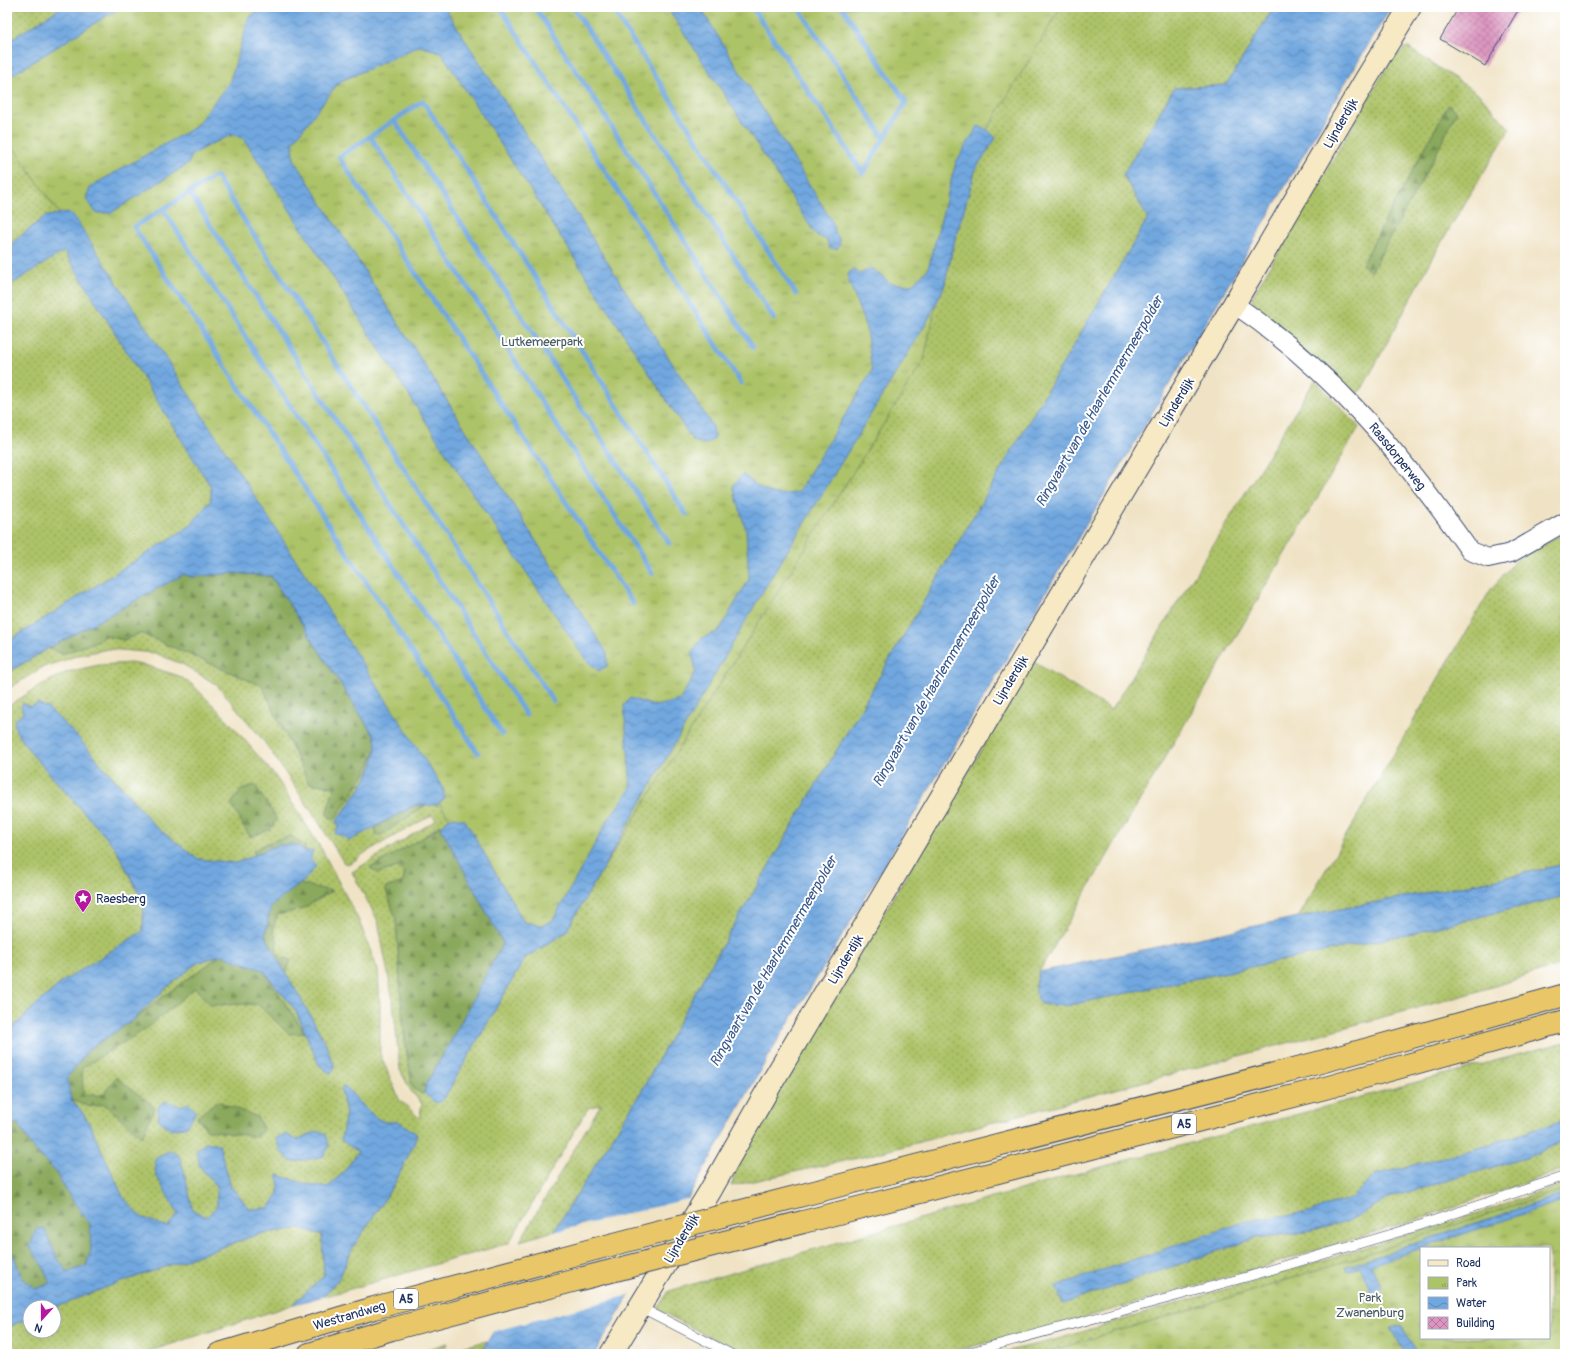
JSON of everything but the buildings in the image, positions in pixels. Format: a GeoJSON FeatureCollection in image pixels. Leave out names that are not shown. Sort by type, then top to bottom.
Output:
{"type":"FeatureCollection","features":[{"type":"Feature","properties":{"kind":"highway","name":"Westrandweg"},"geometry":{"type":"LineString","coordinates":[[219,1354],[374,1308],[595,1248],[1294,1069],[1565,995]]}},
{"type":"Feature","properties":{"kind":"highway","name":"Westrandweg"},"geometry":{"type":"LineString","coordinates":[[309,1354],[392,1329],[576,1280],[1325,1088],[1565,1021]]}},
{"type":"Feature","properties":{"kind":"street","name":"Lijnderdijk"},"geometry":{"type":"LineString","coordinates":[[611,1354],[708,1193],[859,935],[1410,7]]}},
{"type":"Feature","properties":{"kind":"street","name":"Raasdorperweg"},"geometry":{"type":"LineString","coordinates":[[1234,304],[1286,342],[1318,369],[1357,407],[1394,449],[1470,551],[1488,558],[1510,553],[1565,522]]}},
{"type":"Feature","properties":{"kind":"lane"},"geometry":{"type":"LineString","coordinates":[[963,1354],[1258,1274],[1402,1231],[1565,1176]]}},
{"type":"Feature","properties":{"kind":"lane"},"geometry":{"type":"LineString","coordinates":[[640,1307],[731,1354]]}},
{"type":"Feature","properties":{"kind":"green space"},"geometry":{"type":"Polygon","coordinates":[[[7,7],[62,7],[7,42],[7,7]]]}},
{"type":"Feature","properties":{"kind":"green space","name":"Lutkemeerpark"},"geometry":{"type":"Polygon","coordinates":[[[105,7],[1061,7],[966,165],[924,360],[565,929],[516,924],[154,351],[7,138],[7,71],[105,7]]]}},
{"type":"Feature","properties":{"kind":"green space"},"geometry":{"type":"Polygon","coordinates":[[[832,7],[1274,7],[1226,85],[1174,88],[1123,175],[1148,218],[701,982],[641,1092],[554,1231],[520,1241],[601,1104],[588,1108],[509,1243],[323,1297],[340,1277],[352,1249],[395,1183],[398,1121],[386,1122],[378,1119],[363,1106],[346,1087],[341,1090],[346,1113],[341,1140],[359,1152],[328,1189],[278,1175],[279,1193],[269,1208],[250,1209],[231,1187],[225,1167],[200,1167],[217,1186],[217,1206],[207,1217],[193,1211],[183,1167],[169,1197],[178,1215],[167,1227],[141,1217],[123,1197],[89,1123],[80,1109],[71,1100],[66,1078],[165,989],[197,963],[221,955],[263,970],[296,1011],[319,1065],[332,1073],[326,1042],[304,1006],[265,935],[310,859],[313,851],[305,851],[278,845],[236,863],[198,859],[156,827],[106,769],[26,704],[16,731],[31,753],[114,846],[144,902],[143,931],[62,982],[7,1033],[7,707],[41,685],[67,672],[99,665],[131,663],[148,666],[179,676],[193,685],[226,718],[276,777],[322,850],[359,921],[378,970],[380,1054],[399,1099],[419,1118],[422,1104],[411,1091],[400,1070],[393,1001],[378,921],[352,872],[436,820],[432,815],[366,852],[350,864],[344,863],[316,818],[263,740],[217,685],[184,665],[155,653],[108,649],[79,655],[41,668],[7,690],[8,673],[49,648],[62,654],[97,641],[106,636],[124,640],[140,633],[262,686],[309,783],[335,787],[326,814],[334,819],[362,780],[377,748],[366,780],[336,822],[339,826],[335,834],[343,836],[415,805],[44,217],[7,247],[7,78],[832,7]],[[988,130],[631,788],[447,820],[441,828],[439,825],[379,873],[397,867],[405,873],[396,919],[405,1044],[413,1088],[422,1094],[424,1093],[436,1103],[443,1100],[525,958],[566,932],[763,591],[944,287],[953,247],[976,168],[996,138],[988,130]]]}},
{"type":"Feature","properties":{"kind":"green space"},"geometry":{"type":"Polygon","coordinates":[[[1407,47],[1480,95],[1510,129],[1442,241],[1362,389],[1354,396],[1256,310],[1252,297],[1392,59],[1407,47]]]}},
{"type":"Feature","properties":{"kind":"green space"},"geometry":{"type":"Polygon","coordinates":[[[1448,105],[1457,111],[1433,160],[1371,272],[1362,264],[1448,105]]]}},
{"type":"Feature","properties":{"kind":"green space"},"geometry":{"type":"Polygon","coordinates":[[[64,250],[211,487],[211,500],[190,526],[7,642],[7,287],[64,250]]]}},
{"type":"Feature","properties":{"kind":"green space"},"geometry":{"type":"Polygon","coordinates":[[[1315,380],[1359,427],[1039,972],[1035,989],[1065,1006],[1413,933],[1565,896],[1565,964],[1469,994],[871,1155],[731,1186],[745,1146],[1034,662],[1111,710],[1315,380]]]}},
{"type":"Feature","properties":{"kind":"green space"},"geometry":{"type":"Polygon","coordinates":[[[1565,533],[1565,864],[1483,882],[1298,917],[1491,589],[1519,557],[1565,533]]]}},
{"type":"Feature","properties":{"kind":"green space"},"geometry":{"type":"Polygon","coordinates":[[[234,573],[271,576],[375,737],[377,748],[362,780],[334,820],[326,814],[335,787],[309,783],[262,686],[140,633],[124,640],[106,636],[97,641],[62,654],[49,648],[184,574],[191,577],[234,573]]]}},
{"type":"Feature","properties":{"kind":"green space"},"geometry":{"type":"Polygon","coordinates":[[[255,785],[277,819],[271,829],[250,837],[231,804],[241,790],[255,785]]]}},
{"type":"Feature","properties":{"kind":"green space"},"geometry":{"type":"Polygon","coordinates":[[[415,805],[426,805],[383,834],[376,836],[375,827],[415,805]]]}},
{"type":"Feature","properties":{"kind":"green space"},"geometry":{"type":"Polygon","coordinates":[[[440,825],[503,943],[451,1041],[426,1084],[424,1093],[422,1094],[413,1088],[411,1080],[402,1014],[396,919],[385,888],[403,882],[405,873],[397,867],[379,873],[370,868],[429,834],[440,825]]]}},
{"type":"Feature","properties":{"kind":"green space"},"geometry":{"type":"Polygon","coordinates":[[[291,836],[305,846],[305,851],[286,845],[274,847],[255,855],[253,851],[269,842],[291,836]]]}},
{"type":"Feature","properties":{"kind":"green space"},"geometry":{"type":"Polygon","coordinates":[[[300,884],[332,891],[303,909],[277,915],[273,930],[277,940],[276,951],[282,958],[291,960],[286,974],[265,935],[271,906],[300,884]]]}},
{"type":"Feature","properties":{"kind":"green space"},"geometry":{"type":"Polygon","coordinates":[[[221,955],[263,970],[305,1033],[289,1034],[257,1004],[210,1005],[195,988],[147,1028],[82,1068],[83,1089],[89,1095],[103,1095],[116,1077],[155,1107],[142,1137],[105,1104],[90,1107],[71,1100],[66,1078],[89,1049],[133,1020],[221,955]]]}},
{"type":"Feature","properties":{"kind":"green space"},"geometry":{"type":"Polygon","coordinates":[[[1565,1042],[1565,1120],[1471,1150],[1375,1175],[1352,1198],[1310,1212],[1247,1221],[1063,1304],[1256,1238],[1312,1231],[1346,1222],[1391,1197],[1528,1157],[1565,1140],[1565,1169],[1427,1216],[1266,1266],[1058,1325],[942,1354],[746,1354],[734,1350],[657,1309],[669,1291],[1072,1175],[1565,1042]]]}},
{"type":"Feature","properties":{"kind":"green space"},"geometry":{"type":"Polygon","coordinates":[[[217,1101],[257,1117],[263,1129],[258,1137],[207,1130],[197,1117],[217,1101]]]}},
{"type":"Feature","properties":{"kind":"green space"},"geometry":{"type":"Polygon","coordinates":[[[17,1123],[33,1148],[55,1171],[71,1198],[90,1224],[91,1250],[86,1266],[68,1272],[57,1258],[44,1228],[30,1247],[43,1266],[50,1283],[36,1289],[22,1278],[11,1249],[7,1244],[7,1128],[17,1123]]]}},
{"type":"Feature","properties":{"kind":"green space"},"geometry":{"type":"Polygon","coordinates":[[[1565,1184],[1565,1193],[1345,1267],[1420,1338],[1121,1354],[995,1354],[1058,1339],[1457,1220],[1565,1184]]]}},
{"type":"Feature","properties":{"kind":"green space","name":"Park Zwanenburg"},"geometry":{"type":"Polygon","coordinates":[[[1565,1189],[1565,1354],[1040,1354],[1259,1289],[1565,1189]]]}},
{"type":"Feature","properties":{"kind":"green space"},"geometry":{"type":"Polygon","coordinates":[[[301,1228],[322,1235],[324,1276],[292,1305],[141,1354],[7,1354],[7,1327],[22,1321],[22,1339],[62,1339],[62,1305],[107,1287],[259,1234],[301,1228]]]}},
{"type":"Feature","properties":{"kind":"green space"},"geometry":{"type":"Polygon","coordinates":[[[487,1341],[480,1354],[451,1354],[454,1349],[487,1341]]]}},
{"type":"Feature","properties":{"kind":"green space"},"geometry":{"type":"Polygon","coordinates":[[[448,1343],[441,1354],[410,1354],[448,1343]]]}},
{"type":"Feature","properties":{"kind":"water"},"geometry":{"type":"Polygon","coordinates":[[[62,7],[121,7],[7,78],[7,42],[62,7]]]}},
{"type":"Feature","properties":{"kind":"water"},"geometry":{"type":"Polygon","coordinates":[[[264,7],[446,7],[448,13],[713,427],[714,439],[706,444],[693,441],[441,52],[419,46],[339,82],[293,142],[294,159],[607,653],[607,666],[599,671],[586,660],[464,481],[244,139],[234,134],[207,146],[192,155],[188,164],[111,213],[96,213],[86,198],[91,186],[195,127],[230,81],[249,17],[264,7]]]}},
{"type":"Feature","properties":{"kind":"water"},"geometry":{"type":"Polygon","coordinates":[[[667,7],[700,7],[833,223],[835,233],[839,238],[840,244],[837,249],[829,248],[827,240],[816,235],[667,7]]]}},
{"type":"Feature","properties":{"kind":"water","name":"Ringvaart van de Haarlemmermeerpolder"},"geometry":{"type":"Polygon","coordinates":[[[1274,7],[1391,7],[1339,93],[1224,292],[823,968],[776,1043],[689,1196],[594,1354],[480,1354],[554,1231],[641,1092],[701,982],[1148,218],[1123,175],[1174,88],[1226,85],[1274,7]]]}},
{"type":"Feature","properties":{"kind":"water"},"geometry":{"type":"Polygon","coordinates":[[[978,126],[988,130],[996,138],[976,168],[953,247],[944,287],[927,322],[763,591],[566,932],[525,958],[443,1100],[436,1103],[424,1093],[426,1084],[451,1041],[503,943],[441,828],[447,820],[454,817],[465,820],[524,922],[543,925],[553,920],[608,820],[631,788],[624,705],[630,698],[655,706],[680,700],[696,671],[692,653],[702,638],[719,631],[749,579],[746,530],[733,486],[743,474],[756,485],[768,492],[789,494],[798,492],[872,371],[866,328],[847,276],[852,269],[860,274],[871,268],[890,283],[911,285],[928,269],[956,162],[978,126]]]}},
{"type":"Feature","properties":{"kind":"water"},"geometry":{"type":"Polygon","coordinates":[[[67,212],[73,216],[81,227],[443,788],[445,798],[437,805],[415,805],[349,841],[343,836],[335,834],[339,826],[336,822],[357,793],[370,771],[376,749],[375,737],[271,576],[234,573],[191,577],[184,574],[8,672],[9,679],[7,682],[7,642],[190,526],[211,500],[211,487],[64,251],[7,287],[7,247],[44,217],[67,212]]]}},
{"type":"Feature","properties":{"kind":"water"},"geometry":{"type":"Polygon","coordinates":[[[23,703],[30,707],[38,703],[48,708],[75,734],[156,827],[198,859],[236,863],[278,845],[296,845],[305,851],[313,851],[310,859],[316,866],[304,881],[271,906],[265,935],[320,1033],[335,1067],[331,1074],[319,1065],[296,1011],[263,970],[221,955],[197,963],[165,989],[133,1020],[89,1049],[67,1078],[71,1100],[80,1109],[89,1123],[123,1197],[141,1217],[167,1227],[178,1214],[156,1175],[155,1159],[170,1150],[179,1156],[193,1210],[207,1217],[217,1206],[217,1186],[200,1167],[196,1150],[206,1142],[219,1144],[231,1187],[250,1209],[269,1208],[279,1193],[278,1175],[306,1184],[328,1188],[342,1174],[358,1152],[341,1140],[346,1113],[341,1090],[343,1086],[346,1087],[363,1106],[378,1119],[386,1122],[398,1121],[417,1134],[414,1144],[395,1183],[352,1249],[340,1277],[323,1297],[292,1305],[324,1276],[322,1235],[301,1228],[259,1234],[107,1287],[62,1305],[62,1299],[22,1299],[22,1321],[7,1327],[7,1244],[11,1249],[22,1278],[36,1289],[50,1283],[43,1266],[30,1247],[36,1229],[44,1228],[57,1258],[68,1272],[86,1266],[91,1250],[90,1224],[71,1198],[55,1171],[33,1148],[17,1123],[7,1128],[7,1033],[62,982],[143,931],[144,902],[114,846],[31,753],[16,731],[14,721],[23,713],[21,706],[23,703]]]}},
{"type":"Feature","properties":{"kind":"water"},"geometry":{"type":"Polygon","coordinates":[[[1565,864],[1565,896],[1413,933],[1065,1006],[1040,1004],[1035,989],[1039,972],[1298,917],[1483,882],[1565,864]]]}},
{"type":"Feature","properties":{"kind":"water"},"geometry":{"type":"Polygon","coordinates":[[[165,1101],[180,1106],[188,1103],[196,1112],[186,1127],[170,1129],[159,1120],[158,1107],[165,1101]]]}},
{"type":"Feature","properties":{"kind":"water"},"geometry":{"type":"Polygon","coordinates":[[[1565,1120],[1565,1140],[1528,1157],[1391,1197],[1346,1222],[1312,1231],[1256,1238],[1063,1304],[1056,1286],[1247,1221],[1310,1212],[1352,1198],[1375,1175],[1471,1150],[1565,1120]]]}},
{"type":"Feature","properties":{"kind":"water"},"geometry":{"type":"Polygon","coordinates":[[[318,1131],[326,1134],[329,1146],[323,1157],[292,1162],[280,1151],[276,1138],[285,1134],[297,1140],[318,1131]]]}},
{"type":"Feature","properties":{"kind":"water"},"geometry":{"type":"Polygon","coordinates":[[[1565,1193],[1565,1200],[1425,1247],[1420,1247],[1420,1249],[1371,1265],[1382,1289],[1372,1293],[1360,1267],[1347,1271],[1345,1267],[1565,1193]]]}},
{"type":"Feature","properties":{"kind":"water"},"geometry":{"type":"Polygon","coordinates":[[[1401,1325],[1417,1354],[1405,1354],[1391,1327],[1401,1325]]]}},
{"type":"Feature","properties":{"kind":"pier"},"geometry":{"type":"Polygon","coordinates":[[[691,1198],[633,1294],[491,1332],[550,1233],[691,1198]]]}},
{"type":"Feature","properties":{"kind":"pier"},"geometry":{"type":"Polygon","coordinates":[[[326,1296],[293,1354],[259,1354],[289,1306],[326,1296]]]}},
{"type":"Feature","properties":{"kind":"waterway"},"geometry":{"type":"LineString","coordinates":[[500,7],[741,383]]}},
{"type":"Feature","properties":{"kind":"waterway"},"geometry":{"type":"LineString","coordinates":[[535,7],[753,347]]}},
{"type":"Feature","properties":{"kind":"waterway"},"geometry":{"type":"LineString","coordinates":[[573,7],[774,319]]}},
{"type":"Feature","properties":{"kind":"waterway"},"geometry":{"type":"LineString","coordinates":[[611,7],[796,294]]}},
{"type":"Feature","properties":{"kind":"waterway"},"geometry":{"type":"LineString","coordinates":[[752,7],[863,173],[906,102],[842,7]]}},
{"type":"Feature","properties":{"kind":"waterway"},"geometry":{"type":"LineString","coordinates":[[798,7],[884,138]]}},
{"type":"Feature","properties":{"kind":"waterway"},"geometry":{"type":"LineString","coordinates":[[633,604],[339,157],[423,101],[686,514]]}},
{"type":"Feature","properties":{"kind":"waterway"},"geometry":{"type":"LineString","coordinates":[[394,120],[669,543]]}},
{"type":"Feature","properties":{"kind":"waterway"},"geometry":{"type":"LineString","coordinates":[[370,136],[652,573]]}},
{"type":"Feature","properties":{"kind":"waterway"},"geometry":{"type":"LineString","coordinates":[[478,753],[134,227],[216,176],[553,701]]}},
{"type":"Feature","properties":{"kind":"waterway"},"geometry":{"type":"LineString","coordinates":[[189,192],[526,715]]}},
{"type":"Feature","properties":{"kind":"waterway"},"geometry":{"type":"LineString","coordinates":[[163,209],[502,734]]}},
{"type":"Feature","properties":{"kind":"place","name":"Raesberg"},"geometry":{"type":"Point","coordinates":[83,913]}}]}
